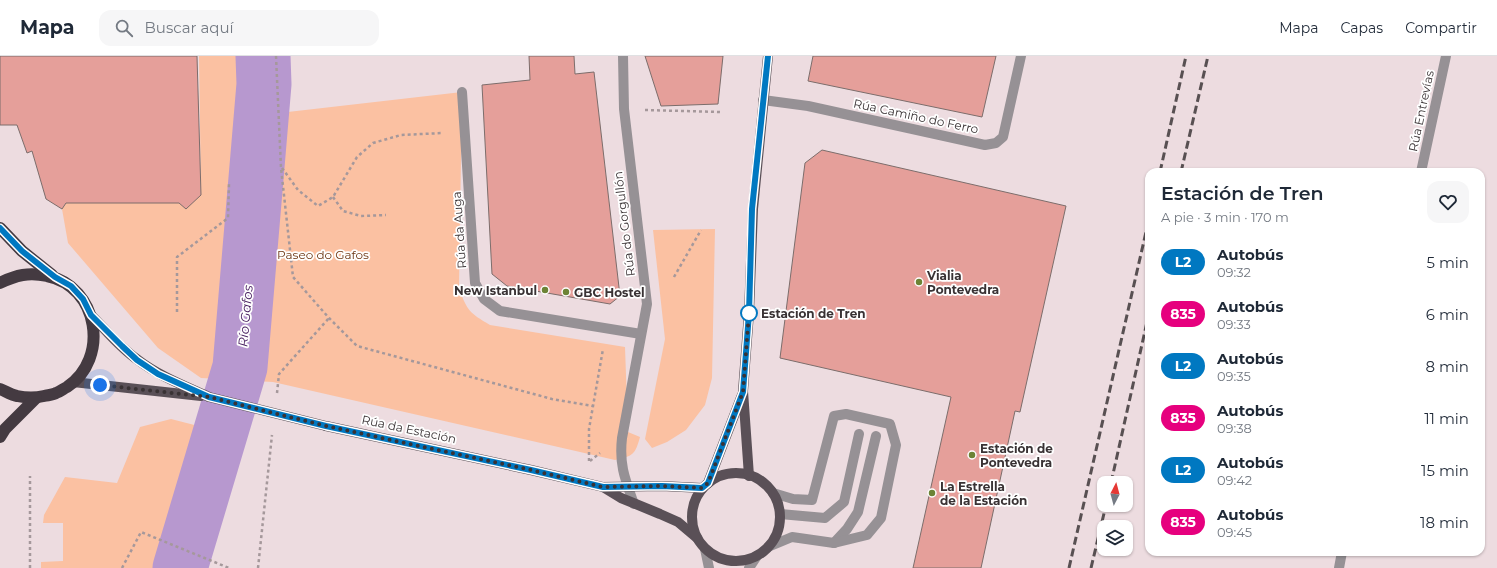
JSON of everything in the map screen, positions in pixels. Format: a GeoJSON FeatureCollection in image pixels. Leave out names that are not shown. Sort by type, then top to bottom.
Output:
{"type":"FeatureCollection","features":[{"type":"Feature","properties":{"kind":"highway"},"geometry":{"type":"LineString","coordinates":[[0,228],[22,251],[55,277],[75,290],[83,299],[91,315],[95,333],[93,351],[85,369],[74,382],[56,393],[36,398],[17,396],[0,389]]}},
{"type":"Feature","properties":{"kind":"highway"},"geometry":{"type":"LineString","coordinates":[[0,283],[12,276],[34,273],[55,277]]}},
{"type":"Feature","properties":{"kind":"highway"},"geometry":{"type":"LineString","coordinates":[[0,437],[5,429],[36,398]]}},
{"type":"Feature","properties":{"kind":"main road"},"geometry":{"type":"LineString","coordinates":[[749,476],[743,392],[749,313],[752,209],[768,56]]}},
{"type":"Feature","properties":{"kind":"main road","name":"Rúa da Estación"},"geometry":{"type":"LineString","coordinates":[[91,315],[137,360],[158,374],[209,397]]}},
{"type":"Feature","properties":{"kind":"main road","name":"Rúa da Estación"},"geometry":{"type":"LineString","coordinates":[[74,382],[209,397],[326,426],[603,487],[705,486]]}},
{"type":"Feature","properties":{"kind":"main road"},"geometry":{"type":"LineString","coordinates":[[705,486],[721,476],[735,474],[749,476],[762,482],[773,493],[780,514],[779,526],[775,538],[768,547],[757,556],[744,561],[730,561],[716,557],[704,549],[696,538],[692,524],[692,509],[705,486],[743,392]]}},
{"type":"Feature","properties":{"kind":"main road","name":"Rúa da Estación"},"geometry":{"type":"LineString","coordinates":[[603,487],[621,498],[678,522],[696,538]]}},
{"type":"Feature","properties":{"kind":"street","name":"Rúa do Gorgullón"},"geometry":{"type":"LineString","coordinates":[[623,56],[624,109],[647,304],[620,454],[621,466],[634,504]]}},
{"type":"Feature","properties":{"kind":"street","name":"Rúa Camiño do Ferro"},"geometry":{"type":"LineString","coordinates":[[763,100],[808,106],[991,144],[996,143],[1003,137],[1021,56]]}},
{"type":"Feature","properties":{"kind":"street","name":"Rúa Entrevías"},"geometry":{"type":"LineString","coordinates":[[1423,168],[1446,56]]}},
{"type":"Feature","properties":{"kind":"street","name":"Rúa da Auga"},"geometry":{"type":"LineString","coordinates":[[462,92],[475,283],[484,299],[500,311],[641,334]]}},
{"type":"Feature","properties":{"kind":"street"},"geometry":{"type":"LineString","coordinates":[[768,547],[792,537],[834,543],[867,535],[881,518],[896,445],[890,424],[846,414],[834,416],[812,500],[793,499],[773,493]]}},
{"type":"Feature","properties":{"kind":"street"},"geometry":{"type":"LineString","coordinates":[[780,514],[825,518],[844,502],[859,434]]}},
{"type":"Feature","properties":{"kind":"street"},"geometry":{"type":"LineString","coordinates":[[834,543],[858,512],[876,436]]}},
{"type":"Feature","properties":{"kind":"street"},"geometry":{"type":"LineString","coordinates":[[704,549],[709,568]]}},
{"type":"Feature","properties":{"kind":"street"},"geometry":{"type":"LineString","coordinates":[[749,568],[757,556]]}},
{"type":"Feature","properties":{"kind":"street"},"geometry":{"type":"LineString","coordinates":[[1339,568],[1341,556]]}},
{"type":"Feature","properties":{"kind":"path"},"geometry":{"type":"LineString","coordinates":[[276,56],[281,168],[293,277],[329,318],[357,346],[552,399],[593,406]]}},
{"type":"Feature","properties":{"kind":"path"},"geometry":{"type":"LineString","coordinates":[[624,109],[721,112]]}},
{"type":"Feature","properties":{"kind":"path"},"geometry":{"type":"LineString","coordinates":[[281,168],[298,190],[318,206],[333,198],[357,157],[373,143],[401,135],[465,133]]}},
{"type":"Feature","properties":{"kind":"path"},"geometry":{"type":"LineString","coordinates":[[177,312],[177,257],[228,218],[229,184]]}},
{"type":"Feature","properties":{"kind":"path"},"geometry":{"type":"LineString","coordinates":[[333,198],[343,211],[361,216],[386,215]]}},
{"type":"Feature","properties":{"kind":"path"},"geometry":{"type":"LineString","coordinates":[[674,277],[701,230]]}},
{"type":"Feature","properties":{"kind":"path"},"geometry":{"type":"LineString","coordinates":[[276,397],[279,374],[329,318]]}},
{"type":"Feature","properties":{"kind":"path"},"geometry":{"type":"LineString","coordinates":[[589,461],[589,429],[607,328]]}},
{"type":"Feature","properties":{"kind":"path"},"geometry":{"type":"LineString","coordinates":[[258,568],[273,428]]}},
{"type":"Feature","properties":{"kind":"path"},"geometry":{"type":"LineString","coordinates":[[30,476],[30,568]]}},
{"type":"Feature","properties":{"kind":"path"},"geometry":{"type":"LineString","coordinates":[[122,568],[141,532],[229,568]]}},
{"type":"Feature","properties":{"kind":"green space","name":"Paseo do Gafos"},"geometry":{"type":"Polygon","coordinates":[[[199,56],[276,56],[279,113],[462,92],[459,288],[464,302],[470,311],[490,325],[625,347],[628,432],[640,437],[635,451],[630,456],[615,460],[273,382],[201,378],[158,348],[68,243],[62,209],[66,203],[178,203],[201,195],[199,56]]]}},
{"type":"Feature","properties":{"kind":"green space"},"geometry":{"type":"Polygon","coordinates":[[[715,229],[712,378],[705,405],[686,430],[667,442],[652,448],[645,439],[665,339],[653,230],[715,229]]]}},
{"type":"Feature","properties":{"kind":"green space"},"geometry":{"type":"Polygon","coordinates":[[[171,419],[210,429],[168,568],[41,568],[41,562],[63,561],[63,523],[43,523],[44,515],[65,477],[117,483],[140,427],[171,419]]]}},
{"type":"Feature","properties":{"kind":"building"},"geometry":{"type":"Polygon","coordinates":[[[0,56],[197,56],[201,195],[186,209],[179,203],[66,203],[62,209],[46,199],[32,151],[27,153],[17,125],[0,125],[0,56]]]}},
{"type":"Feature","properties":{"kind":"building"},"geometry":{"type":"Polygon","coordinates":[[[529,56],[574,56],[575,74],[594,72],[620,296],[610,304],[507,286],[492,274],[482,85],[530,80],[529,56]]]}},
{"type":"Feature","properties":{"kind":"building"},"geometry":{"type":"Polygon","coordinates":[[[645,56],[723,56],[718,104],[661,106],[645,56]]]}},
{"type":"Feature","properties":{"kind":"building"},"geometry":{"type":"Polygon","coordinates":[[[813,56],[996,56],[982,117],[808,81],[813,56]]]}},
{"type":"Feature","properties":{"kind":"building","name":"Vialia Pontevedra"},"geometry":{"type":"Polygon","coordinates":[[[822,150],[1066,206],[1020,412],[1015,411],[981,568],[913,568],[951,397],[780,358],[805,163],[822,150]]]}},
{"type":"Feature","properties":{"kind":"waterway","name":"Río Gafos"},"geometry":{"type":"LineString","coordinates":[[180,568],[240,367],[264,84],[263,56]]}},
{"type":"Feature","properties":{"kind":"railway"},"geometry":{"type":"LineString","coordinates":[[1161,168],[1186,56]]}},
{"type":"Feature","properties":{"kind":"railway"},"geometry":{"type":"LineString","coordinates":[[1182,168],[1208,56]]}},
{"type":"Feature","properties":{"kind":"railway"},"geometry":{"type":"LineString","coordinates":[[1069,568],[1145,236]]}},
{"type":"Feature","properties":{"kind":"railway"},"geometry":{"type":"LineString","coordinates":[[1113,476],[1145,331]]}},
{"type":"Feature","properties":{"kind":"railway"},"geometry":{"type":"LineString","coordinates":[[1091,568],[1104,512]]}},
{"type":"Feature","properties":{"kind":"bus line","name":"L2"},"geometry":{"type":"LineString","coordinates":[[0,228],[22,251],[55,277],[71,286],[83,299],[91,315],[137,360],[158,374],[209,397],[326,426],[603,487],[662,486],[702,488],[708,483],[743,392],[749,313],[752,209],[768,56]]}},
{"type":"Feature","properties":{"kind":"place","name":"Vialia Pontevedra"},"geometry":{"type":"Point","coordinates":[919,282]}},
{"type":"Feature","properties":{"kind":"place","name":"New Istanbul"},"geometry":{"type":"Point","coordinates":[545,290]}},
{"type":"Feature","properties":{"kind":"place","name":"GBC Hostel"},"geometry":{"type":"Point","coordinates":[566,292]}},
{"type":"Feature","properties":{"kind":"place","name":"Estación de Tren"},"geometry":{"type":"Point","coordinates":[749,313]}},
{"type":"Feature","properties":{"kind":"place","name":"Estación de Pontevedra"},"geometry":{"type":"Point","coordinates":[972,455]}},
{"type":"Feature","properties":{"kind":"place","name":"La Estrella de la Estación"},"geometry":{"type":"Point","coordinates":[932,493]}},
{"type":"Feature","properties":{"kind":"route"},"geometry":{"type":"LineString","coordinates":[[100,385],[209,397],[326,426],[603,487],[662,486],[702,488],[708,483],[743,392],[749,313]]}}]}
